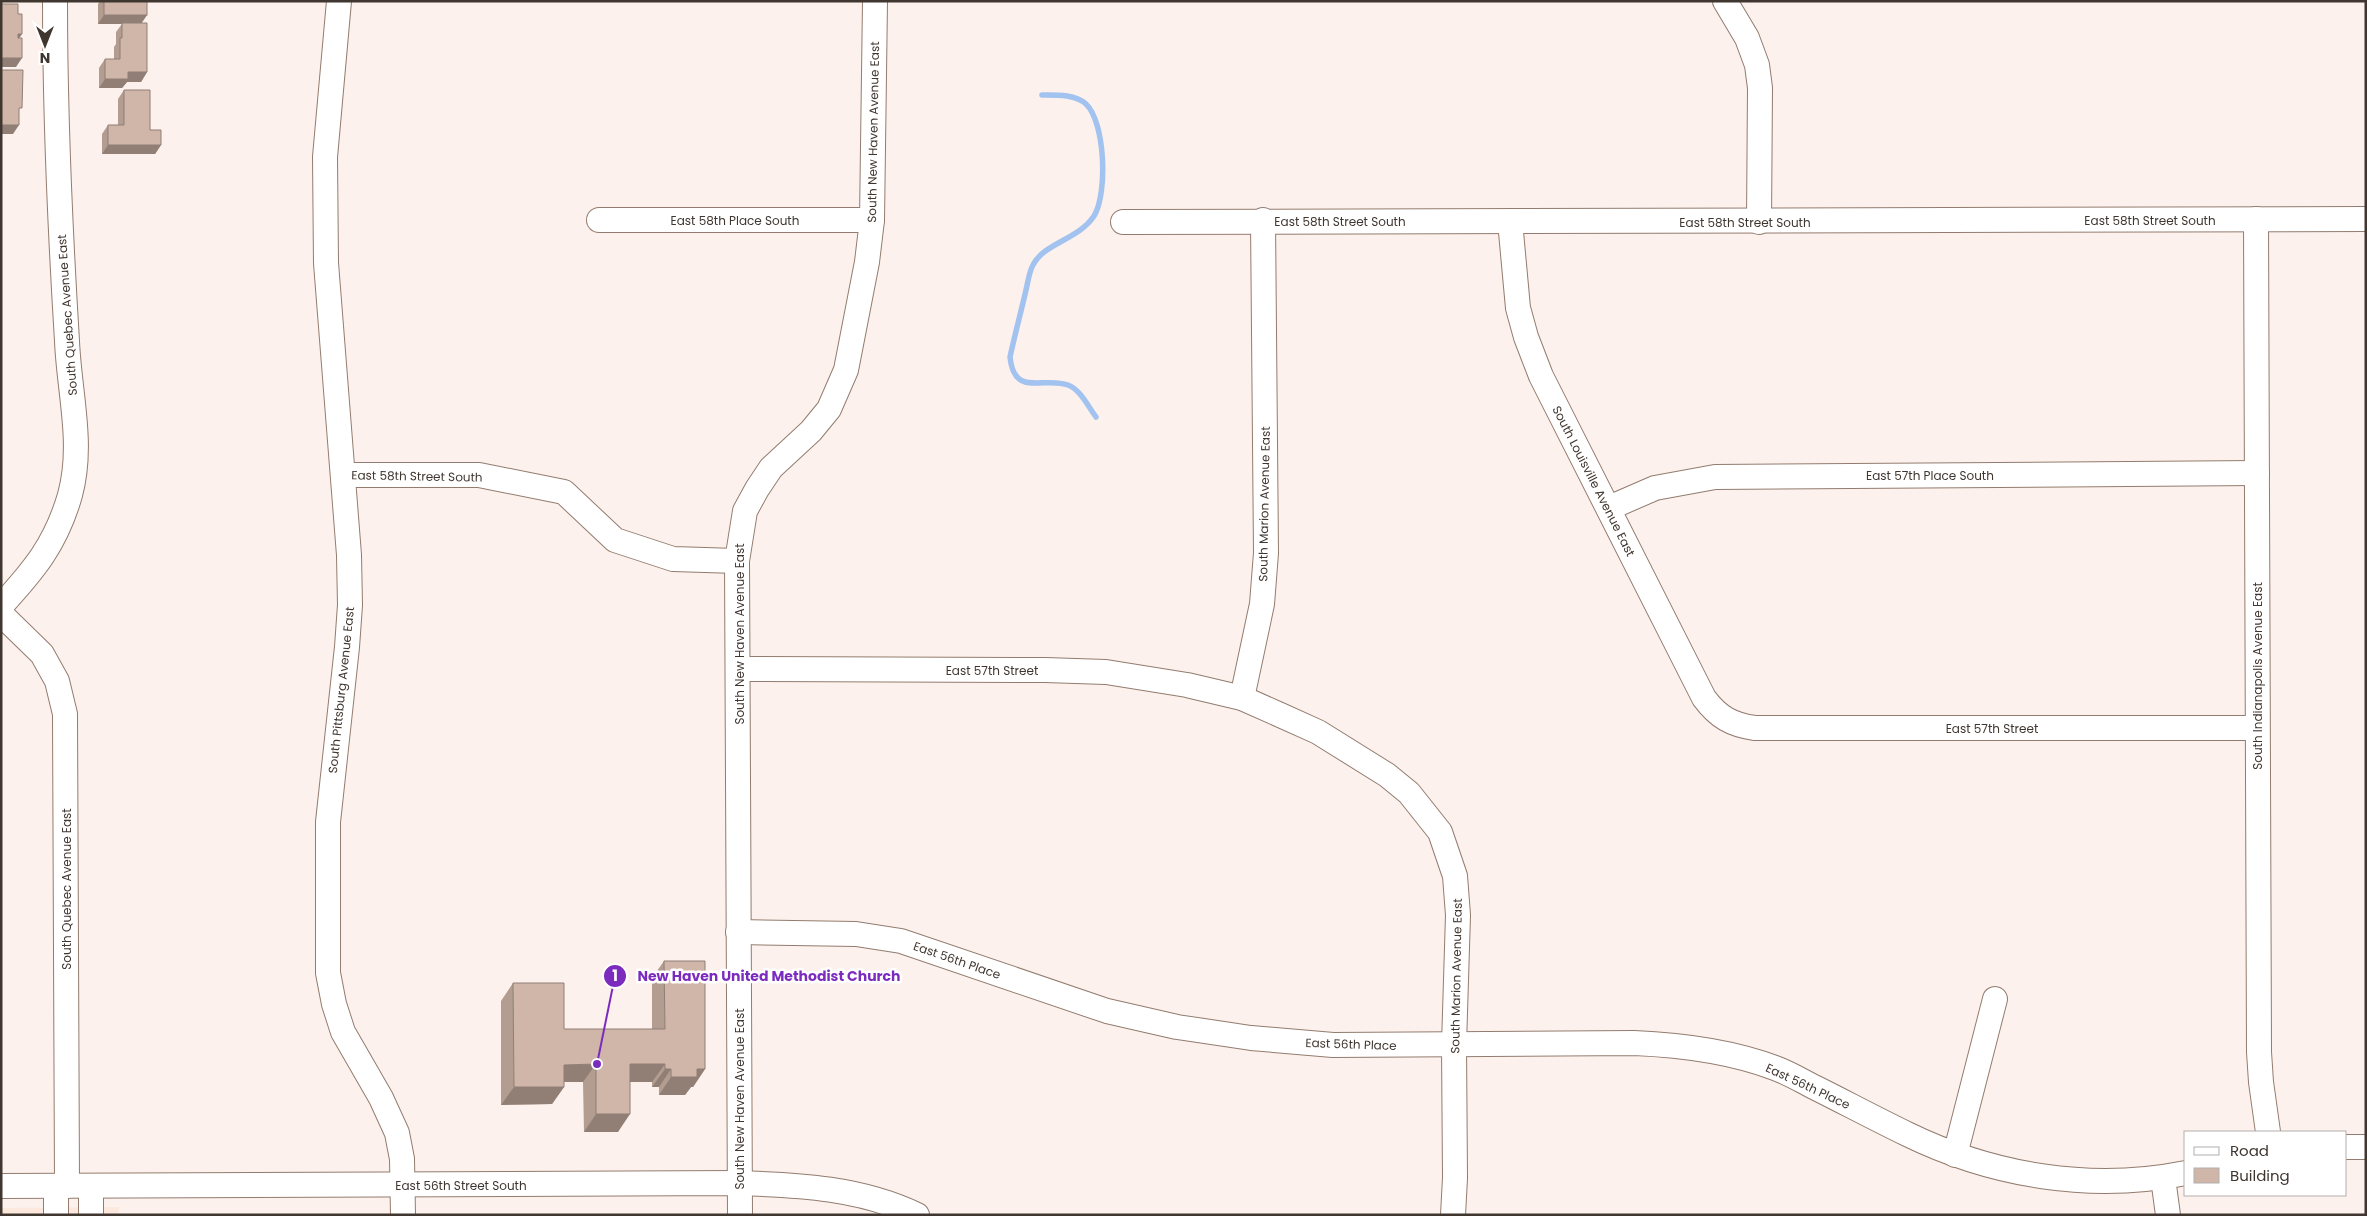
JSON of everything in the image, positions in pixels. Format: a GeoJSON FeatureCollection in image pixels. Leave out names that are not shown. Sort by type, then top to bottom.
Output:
{"type":"FeatureCollection","features":[{"type":"Feature","properties":{"kind":"street","name":"South Quebec Avenue East"},"geometry":{"type":"LineString","coordinates":[[1,606],[36,568],[58,531],[70,494],[75,462],[76,430],[66,334],[57,108],[55,1]]}},
{"type":"Feature","properties":{"kind":"street","name":"South Pittsburg Avenue East"},"geometry":{"type":"LineString","coordinates":[[339,1],[325,157],[326,253],[350,555],[350,605],[346,664],[328,822],[328,973],[334,1004],[343,1032],[380,1098],[397,1133],[404,1185],[404,1215]]}},
{"type":"Feature","properties":{"kind":"street","name":"South New Haven Avenue East"},"geometry":{"type":"LineString","coordinates":[[740,1215],[739,669],[737,561],[745,511],[757,489],[771,468],[811,431],[829,409],[839,391],[846,370],[867,262],[872,220],[875,1]]}},
{"type":"Feature","properties":{"kind":"street"},"geometry":{"type":"LineString","coordinates":[[1725,1],[1747,38],[1757,65],[1760,88],[1759,222]]}},
{"type":"Feature","properties":{"kind":"street","name":"South Indianapolis Avenue East"},"geometry":{"type":"LineString","coordinates":[[2256,219],[2259,1052],[2268,1131]]}},
{"type":"Feature","properties":{"kind":"street","name":"East 58th Street South"},"geometry":{"type":"LineString","coordinates":[[1123,222],[1263,220],[1759,222],[2366,219]]}},
{"type":"Feature","properties":{"kind":"street","name":"East 58th Place South"},"geometry":{"type":"LineString","coordinates":[[599,220],[872,220]]}},
{"type":"Feature","properties":{"kind":"street","name":"South Marion Avenue East"},"geometry":{"type":"LineString","coordinates":[[1263,220],[1266,553],[1262,604],[1242,698],[1318,732],[1387,774],[1409,793],[1440,832],[1455,876],[1458,915],[1454,1045],[1455,1178],[1453,1215]]}},
{"type":"Feature","properties":{"kind":"street","name":"South Louisville Avenue East"},"geometry":{"type":"LineString","coordinates":[[1510,221],[1518,308],[1526,337],[1541,376],[1704,698],[1714,712],[1728,722]]}},
{"type":"Feature","properties":{"kind":"street","name":"East 57th Place South"},"geometry":{"type":"LineString","coordinates":[[1609,508],[1655,488],[1715,476],[2257,473]]}},
{"type":"Feature","properties":{"kind":"street","name":"East 58th Street South"},"geometry":{"type":"LineString","coordinates":[[344,475],[479,475],[564,492],[615,540],[673,559],[737,561]]}},
{"type":"Feature","properties":{"kind":"street","name":"South Quebec Avenue East"},"geometry":{"type":"LineString","coordinates":[[1,614],[42,654],[57,680],[66,714],[62,1186],[56,1215]]}},
{"type":"Feature","properties":{"kind":"street","name":"East 57th Street"},"geometry":{"type":"LineString","coordinates":[[739,669],[1045,670],[1106,672],[1187,685],[1242,698]]}},
{"type":"Feature","properties":{"kind":"street","name":"East 57th Street"},"geometry":{"type":"LineString","coordinates":[[1728,722],[1755,728],[2257,728]]}},
{"type":"Feature","properties":{"kind":"street","name":"East 56th Place"},"geometry":{"type":"LineString","coordinates":[[738,932],[856,934],[901,941],[1107,1011],[1177,1027],[1251,1038],[1333,1045],[1634,1043],[1681,1045],[1726,1054],[1776,1068],[1908,1135],[1955,1155],[2004,1171],[2050,1178],[2109,1182],[2174,1176],[2168,1215]]}},
{"type":"Feature","properties":{"kind":"street"},"geometry":{"type":"LineString","coordinates":[[1955,1155],[1995,999]]}},
{"type":"Feature","properties":{"kind":"street"},"geometry":{"type":"LineString","coordinates":[[2347,1147],[2366,1147]]}},
{"type":"Feature","properties":{"kind":"street","name":"East 56th Street South"},"geometry":{"type":"LineString","coordinates":[[1,1186],[739,1183],[830,1189],[873,1198],[917,1215]]}},
{"type":"Feature","properties":{"kind":"street"},"geometry":{"type":"LineString","coordinates":[[91,1186],[91,1215]]}},
{"type":"Feature","properties":{"kind":"shaded area"},"geometry":{"type":"Polygon","coordinates":[[[119,1207],[118,1215],[1,1215],[1,1208],[119,1207]]]}},
{"type":"Feature","properties":{"kind":"building"},"geometry":{"type":"Polygon","coordinates":[[[104,1],[147,1],[147,15],[104,15],[104,1]]]}},
{"type":"Feature","properties":{"kind":"building"},"geometry":{"type":"Polygon","coordinates":[[[1,4],[18,4],[18,14],[22,14],[22,34],[18,34],[18,38],[22,38],[22,58],[1,58],[1,4]]]}},
{"type":"Feature","properties":{"kind":"building"},"geometry":{"type":"Polygon","coordinates":[[[122,23],[147,23],[147,72],[128,72],[128,79],[105,79],[105,59],[120,59],[122,23]]]}},
{"type":"Feature","properties":{"kind":"building"},"geometry":{"type":"Polygon","coordinates":[[[1,70],[23,70],[22,108],[19,108],[19,125],[1,125],[1,70]]]}},
{"type":"Feature","properties":{"kind":"building"},"geometry":{"type":"Polygon","coordinates":[[[124,90],[150,90],[150,130],[161,130],[161,145],[108,145],[108,125],[124,125],[124,90]]]}},
{"type":"Feature","properties":{"kind":"building"},"geometry":{"type":"Polygon","coordinates":[[[664,961],[705,961],[705,1069],[697,1069],[697,1077],[671,1077],[671,1069],[665,1069],[665,1064],[630,1064],[630,1114],[596,1114],[596,1064],[564,1065],[564,1087],[514,1087],[513,983],[564,983],[564,1029],[665,1029],[664,961]]]}},
{"type":"Feature","properties":{"kind":"waterway"},"geometry":{"type":"LineString","coordinates":[[1042,95],[1076,98],[1086,104],[1092,113],[1101,141],[1103,175],[1098,205],[1094,216],[1079,231],[1045,251],[1033,265],[1010,357],[1013,370],[1017,377],[1024,382],[1068,385],[1076,390],[1096,417]]}},
{"type":"Feature","properties":{"kind":"place","name":"New Haven United Methodist Church"},"geometry":{"type":"Point","coordinates":[597,1064]}}]}
